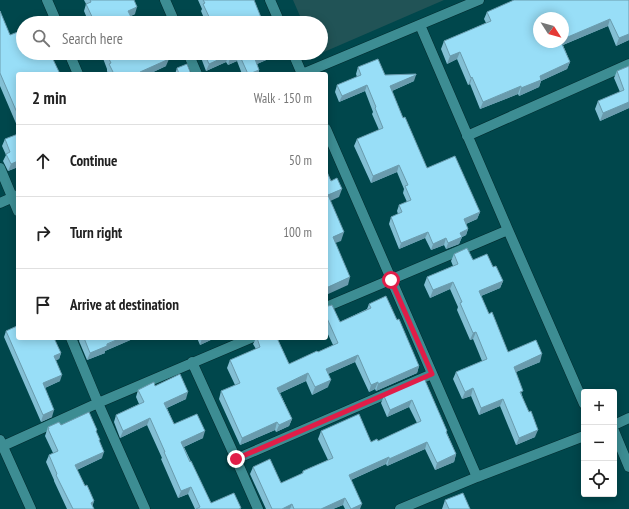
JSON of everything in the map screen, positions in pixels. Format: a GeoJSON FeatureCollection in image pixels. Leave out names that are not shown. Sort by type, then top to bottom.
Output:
{"type":"FeatureCollection","features":[{"type":"Feature","properties":{"kind":"street"},"geometry":{"type":"LineString","coordinates":[[47,0],[54,16]]}},
{"type":"Feature","properties":{"kind":"street"},"geometry":{"type":"LineString","coordinates":[[165,0],[172,16]]}},
{"type":"Feature","properties":{"kind":"street"},"geometry":{"type":"LineString","coordinates":[[270,0],[277,16]]}},
{"type":"Feature","properties":{"kind":"street"},"geometry":{"type":"LineString","coordinates":[[307,72],[479,0]]}},
{"type":"Feature","properties":{"kind":"street"},"geometry":{"type":"LineString","coordinates":[[420,25],[581,397]]}},
{"type":"Feature","properties":{"kind":"street"},"geometry":{"type":"LineString","coordinates":[[72,60],[77,72]]}},
{"type":"Feature","properties":{"kind":"street"},"geometry":{"type":"LineString","coordinates":[[191,60],[196,72]]}},
{"type":"Feature","properties":{"kind":"street"},"geometry":{"type":"LineString","coordinates":[[296,60],[301,72]]}},
{"type":"Feature","properties":{"kind":"street"},"geometry":{"type":"LineString","coordinates":[[467,136],[629,64]]}},
{"type":"Feature","properties":{"kind":"street"},"geometry":{"type":"LineString","coordinates":[[328,134],[477,477]]}},
{"type":"Feature","properties":{"kind":"street"},"geometry":{"type":"LineString","coordinates":[[0,168],[15,196],[0,203]]}},
{"type":"Feature","properties":{"kind":"street"},"geometry":{"type":"LineString","coordinates":[[328,306],[508,230]]}},
{"type":"Feature","properties":{"kind":"street"},"geometry":{"type":"LineString","coordinates":[[72,340],[145,509]]}},
{"type":"Feature","properties":{"kind":"street"},"geometry":{"type":"LineString","coordinates":[[31,509],[2,443],[246,340]]}},
{"type":"Feature","properties":{"kind":"street"},"geometry":{"type":"LineString","coordinates":[[192,362],[258,509]]}},
{"type":"Feature","properties":{"kind":"street"},"geometry":{"type":"LineString","coordinates":[[236,459],[432,374]]}},
{"type":"Feature","properties":{"kind":"street"},"geometry":{"type":"LineString","coordinates":[[617,424],[629,418]]}},
{"type":"Feature","properties":{"kind":"street"},"geometry":{"type":"LineString","coordinates":[[400,509],[477,477],[581,437]]}},
{"type":"Feature","properties":{"kind":"street"},"geometry":{"type":"LineString","coordinates":[[617,438],[629,467]]}},
{"type":"Feature","properties":{"kind":"shaded area"},"geometry":{"type":"Polygon","coordinates":[[[293,0],[444,0],[328,50],[328,16],[300,16],[293,0]]]}},
{"type":"Feature","properties":{"kind":"building"},"geometry":{"type":"Polygon","coordinates":[[[90,0],[134,0],[137,7],[128,11],[130,16],[92,16],[86,4],[91,2],[90,0]]]}},
{"type":"Feature","properties":{"kind":"building"},"geometry":{"type":"Polygon","coordinates":[[[203,0],[254,0],[260,16],[209,16],[203,4],[205,3],[203,0]]]}},
{"type":"Feature","properties":{"kind":"building"},"geometry":{"type":"Polygon","coordinates":[[[514,0],[629,0],[629,34],[619,38],[610,19],[569,36],[569,12],[533,12],[533,48],[564,48],[570,62],[540,76],[541,80],[521,88],[521,86],[483,102],[460,52],[450,56],[444,41],[491,21],[487,12],[514,0]]]}},
{"type":"Feature","properties":{"kind":"building"},"geometry":{"type":"Polygon","coordinates":[[[0,11],[10,35],[16,33],[16,60],[53,60],[59,72],[16,72],[16,110],[0,73],[0,11]]]}},
{"type":"Feature","properties":{"kind":"building"},"geometry":{"type":"Polygon","coordinates":[[[378,59],[385,75],[416,74],[390,86],[403,118],[405,117],[427,168],[455,156],[480,212],[464,219],[468,229],[460,233],[462,237],[448,243],[446,238],[433,244],[428,232],[401,243],[391,217],[402,212],[399,205],[411,200],[405,186],[408,185],[399,165],[373,176],[357,139],[383,128],[375,108],[376,107],[367,85],[342,96],[337,85],[361,75],[358,67],[378,59]]]}},
{"type":"Feature","properties":{"kind":"building"},"geometry":{"type":"Polygon","coordinates":[[[110,60],[167,60],[140,72],[113,72],[109,64],[111,63],[110,60]]]}},
{"type":"Feature","properties":{"kind":"building"},"geometry":{"type":"Polygon","coordinates":[[[207,60],[218,60],[209,64],[207,60]]]}},
{"type":"Feature","properties":{"kind":"building"},"geometry":{"type":"Polygon","coordinates":[[[242,60],[255,60],[259,70],[247,72],[242,60]]]}},
{"type":"Feature","properties":{"kind":"building"},"geometry":{"type":"Polygon","coordinates":[[[187,64],[190,72],[178,72],[177,68],[187,64]]]}},
{"type":"Feature","properties":{"kind":"building"},"geometry":{"type":"Polygon","coordinates":[[[629,66],[629,102],[603,113],[598,101],[624,90],[617,71],[629,66]]]}},
{"type":"Feature","properties":{"kind":"building"},"geometry":{"type":"Polygon","coordinates":[[[16,135],[16,162],[11,164],[6,154],[10,152],[5,139],[16,135]]]}},
{"type":"Feature","properties":{"kind":"building"},"geometry":{"type":"Polygon","coordinates":[[[328,174],[331,181],[337,178],[342,189],[328,195],[328,174]]]}},
{"type":"Feature","properties":{"kind":"building"},"geometry":{"type":"Polygon","coordinates":[[[328,195],[344,232],[333,237],[350,277],[328,287],[328,195]]]}},
{"type":"Feature","properties":{"kind":"building"},"geometry":{"type":"Polygon","coordinates":[[[467,248],[473,260],[487,254],[493,267],[496,266],[503,281],[479,291],[489,314],[492,312],[508,352],[536,340],[542,354],[514,367],[523,391],[520,392],[529,412],[531,411],[538,430],[519,438],[503,399],[481,408],[473,388],[465,392],[456,372],[487,359],[476,332],[473,333],[453,282],[433,290],[427,277],[458,264],[454,254],[467,248]]]}},
{"type":"Feature","properties":{"kind":"building"},"geometry":{"type":"Polygon","coordinates":[[[386,296],[397,320],[399,319],[419,366],[378,384],[378,382],[371,385],[358,355],[326,369],[331,380],[315,387],[308,373],[277,388],[292,419],[279,425],[277,422],[242,438],[221,391],[240,383],[230,360],[260,347],[258,340],[278,340],[289,364],[338,343],[328,320],[328,306],[332,305],[340,322],[371,308],[369,304],[386,296]]]}},
{"type":"Feature","properties":{"kind":"building"},"geometry":{"type":"Polygon","coordinates":[[[16,326],[16,340],[55,340],[61,353],[54,356],[62,375],[43,383],[54,410],[43,415],[6,331],[16,326]]]}},
{"type":"Feature","properties":{"kind":"building"},"geometry":{"type":"Polygon","coordinates":[[[85,340],[116,340],[107,344],[107,346],[90,353],[85,340]]]}},
{"type":"Feature","properties":{"kind":"building"},"geometry":{"type":"Polygon","coordinates":[[[180,374],[188,392],[164,403],[174,424],[197,414],[205,431],[181,442],[211,503],[234,493],[241,508],[239,509],[196,509],[200,507],[191,487],[181,491],[150,418],[123,431],[116,415],[144,402],[138,390],[154,382],[155,386],[180,374]]]}},
{"type":"Feature","properties":{"kind":"building"},"geometry":{"type":"Polygon","coordinates":[[[424,378],[456,454],[437,463],[427,442],[349,475],[362,504],[351,509],[345,498],[321,509],[294,509],[292,504],[282,509],[272,509],[253,467],[270,459],[281,483],[303,473],[303,471],[333,458],[321,431],[359,414],[371,442],[377,439],[378,441],[421,421],[412,400],[390,410],[384,396],[424,378]]]}},
{"type":"Feature","properties":{"kind":"building"},"geometry":{"type":"Polygon","coordinates":[[[89,412],[104,452],[75,465],[85,486],[87,485],[94,501],[91,503],[94,509],[73,509],[56,475],[57,474],[49,455],[58,451],[48,427],[59,422],[61,425],[89,412]]]}},
{"type":"Feature","properties":{"kind":"building"},"geometry":{"type":"Polygon","coordinates":[[[463,493],[470,509],[449,509],[445,500],[463,493]]]}},
{"type":"Feature","properties":{"kind":"route"},"geometry":{"type":"LineString","coordinates":[[236,459],[432,374],[391,280]]}}]}
